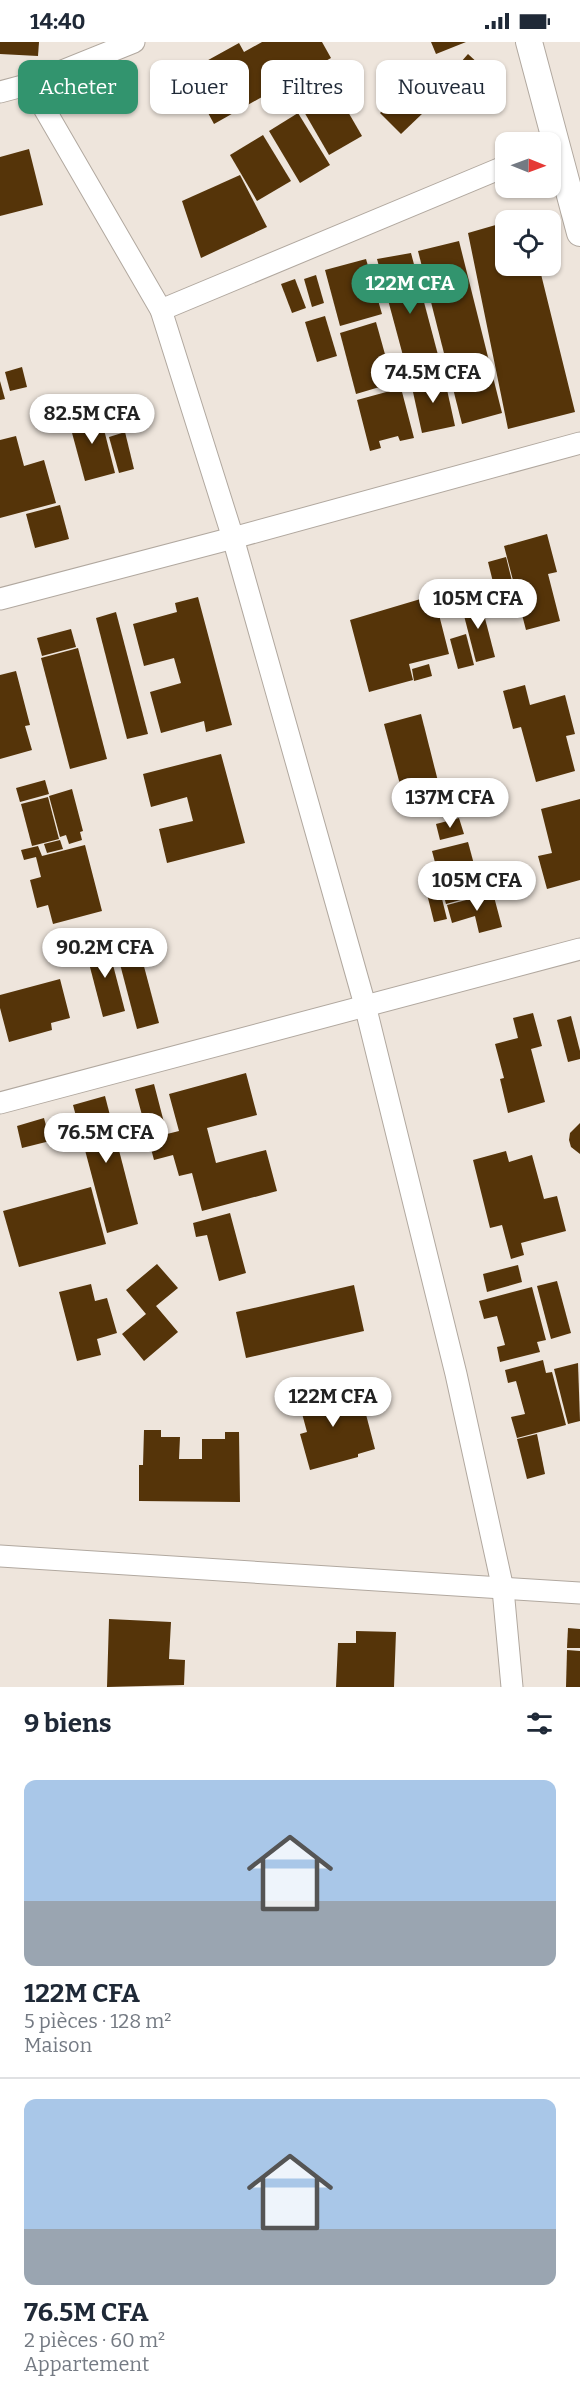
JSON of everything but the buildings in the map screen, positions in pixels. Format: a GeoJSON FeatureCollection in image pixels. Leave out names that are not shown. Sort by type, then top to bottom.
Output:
{"type":"FeatureCollection","features":[{"type":"Feature","properties":{"kind":"street"},"geometry":{"type":"LineString","coordinates":[[89,60],[134,42]]}},
{"type":"Feature","properties":{"kind":"street"},"geometry":{"type":"LineString","coordinates":[[534,45],[550,132]]}},
{"type":"Feature","properties":{"kind":"street"},"geometry":{"type":"LineString","coordinates":[[0,92],[18,87]]}},
{"type":"Feature","properties":{"kind":"street"},"geometry":{"type":"LineString","coordinates":[[47,114],[161,310],[233,538],[365,1005],[456,1374],[503,1589],[512,1687]]}},
{"type":"Feature","properties":{"kind":"street"},"geometry":{"type":"LineString","coordinates":[[161,310],[495,171]]}},
{"type":"Feature","properties":{"kind":"street"},"geometry":{"type":"LineString","coordinates":[[561,172],[580,233]]}},
{"type":"Feature","properties":{"kind":"street"},"geometry":{"type":"LineString","coordinates":[[0,599],[580,443]]}},
{"type":"Feature","properties":{"kind":"street"},"geometry":{"type":"LineString","coordinates":[[0,1103],[580,949]]}},
{"type":"Feature","properties":{"kind":"street"},"geometry":{"type":"LineString","coordinates":[[0,1556],[580,1593]]}}]}
